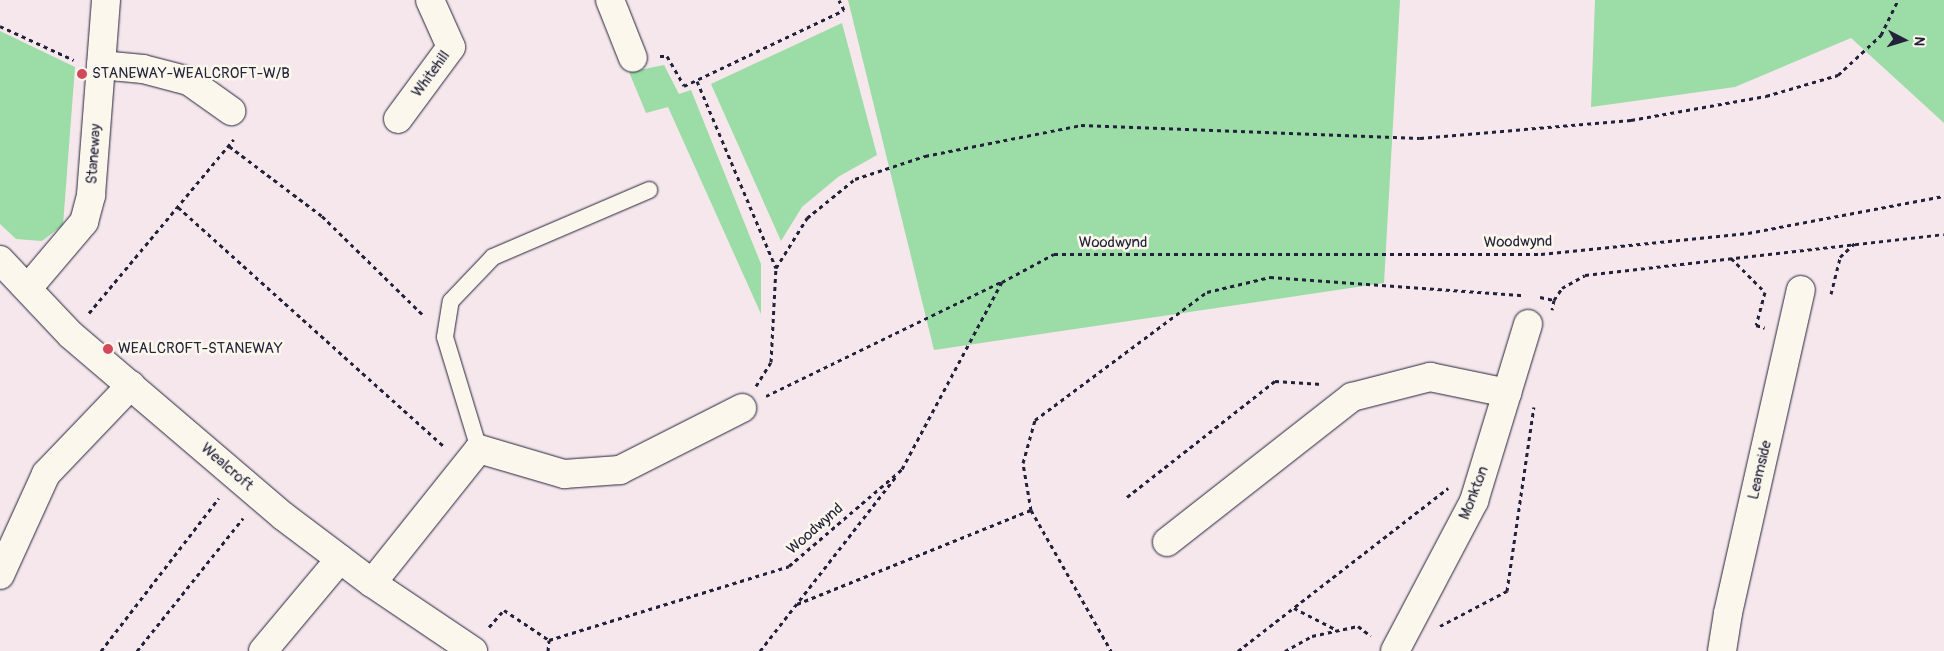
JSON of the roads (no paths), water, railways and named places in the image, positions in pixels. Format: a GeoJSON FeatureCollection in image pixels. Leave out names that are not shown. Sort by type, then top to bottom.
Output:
{"type":"FeatureCollection","features":[{"type":"Feature","properties":{"kind":"street","name":"Staneway"},"geometry":{"type":"LineString","coordinates":[[28,288],[84,222],[91,195],[106,0]]}},
{"type":"Feature","properties":{"kind":"street","name":"Whitehill"},"geometry":{"type":"LineString","coordinates":[[398,119],[451,47],[430,0]]}},
{"type":"Feature","properties":{"kind":"street"},"geometry":{"type":"LineString","coordinates":[[610,0],[633,58]]}},
{"type":"Feature","properties":{"kind":"street"},"geometry":{"type":"LineString","coordinates":[[101,65],[144,69],[189,81],[231,111]]}},
{"type":"Feature","properties":{"kind":"street","name":"Wealcroft"},"geometry":{"type":"LineString","coordinates":[[0,260],[71,335],[260,496],[372,583],[472,650]]}},
{"type":"Feature","properties":{"kind":"street","name":"Leamside"},"geometry":{"type":"LineString","coordinates":[[1722,651],[1728,613],[1801,290]]}},
{"type":"Feature","properties":{"kind":"street","name":"Monkton"},"geometry":{"type":"LineString","coordinates":[[1386,646],[1474,501],[1528,324]]}},
{"type":"Feature","properties":{"kind":"street"},"geometry":{"type":"LineString","coordinates":[[1167,542],[1352,397],[1430,377],[1507,393]]}},
{"type":"Feature","properties":{"kind":"street"},"geometry":{"type":"LineString","coordinates":[[0,575],[46,474],[131,385]]}},
{"type":"Feature","properties":{"kind":"street"},"geometry":{"type":"LineString","coordinates":[[372,583],[472,457],[564,474],[620,470],[742,408]]}},
{"type":"Feature","properties":{"kind":"street"},"geometry":{"type":"LineString","coordinates":[[263,651],[340,558]]}},
{"type":"Feature","properties":{"kind":"lane"},"geometry":{"type":"LineString","coordinates":[[472,457],[446,337],[451,301],[493,257],[649,190]]}},
{"type":"Feature","properties":{"kind":"place","name":"STANEWAY-WEALCROFT-W/B"},"geometry":{"type":"Point","coordinates":[82,74]}},
{"type":"Feature","properties":{"kind":"place","name":"WEALCROFT-STANEWAY"},"geometry":{"type":"Point","coordinates":[108,349]}}]}
